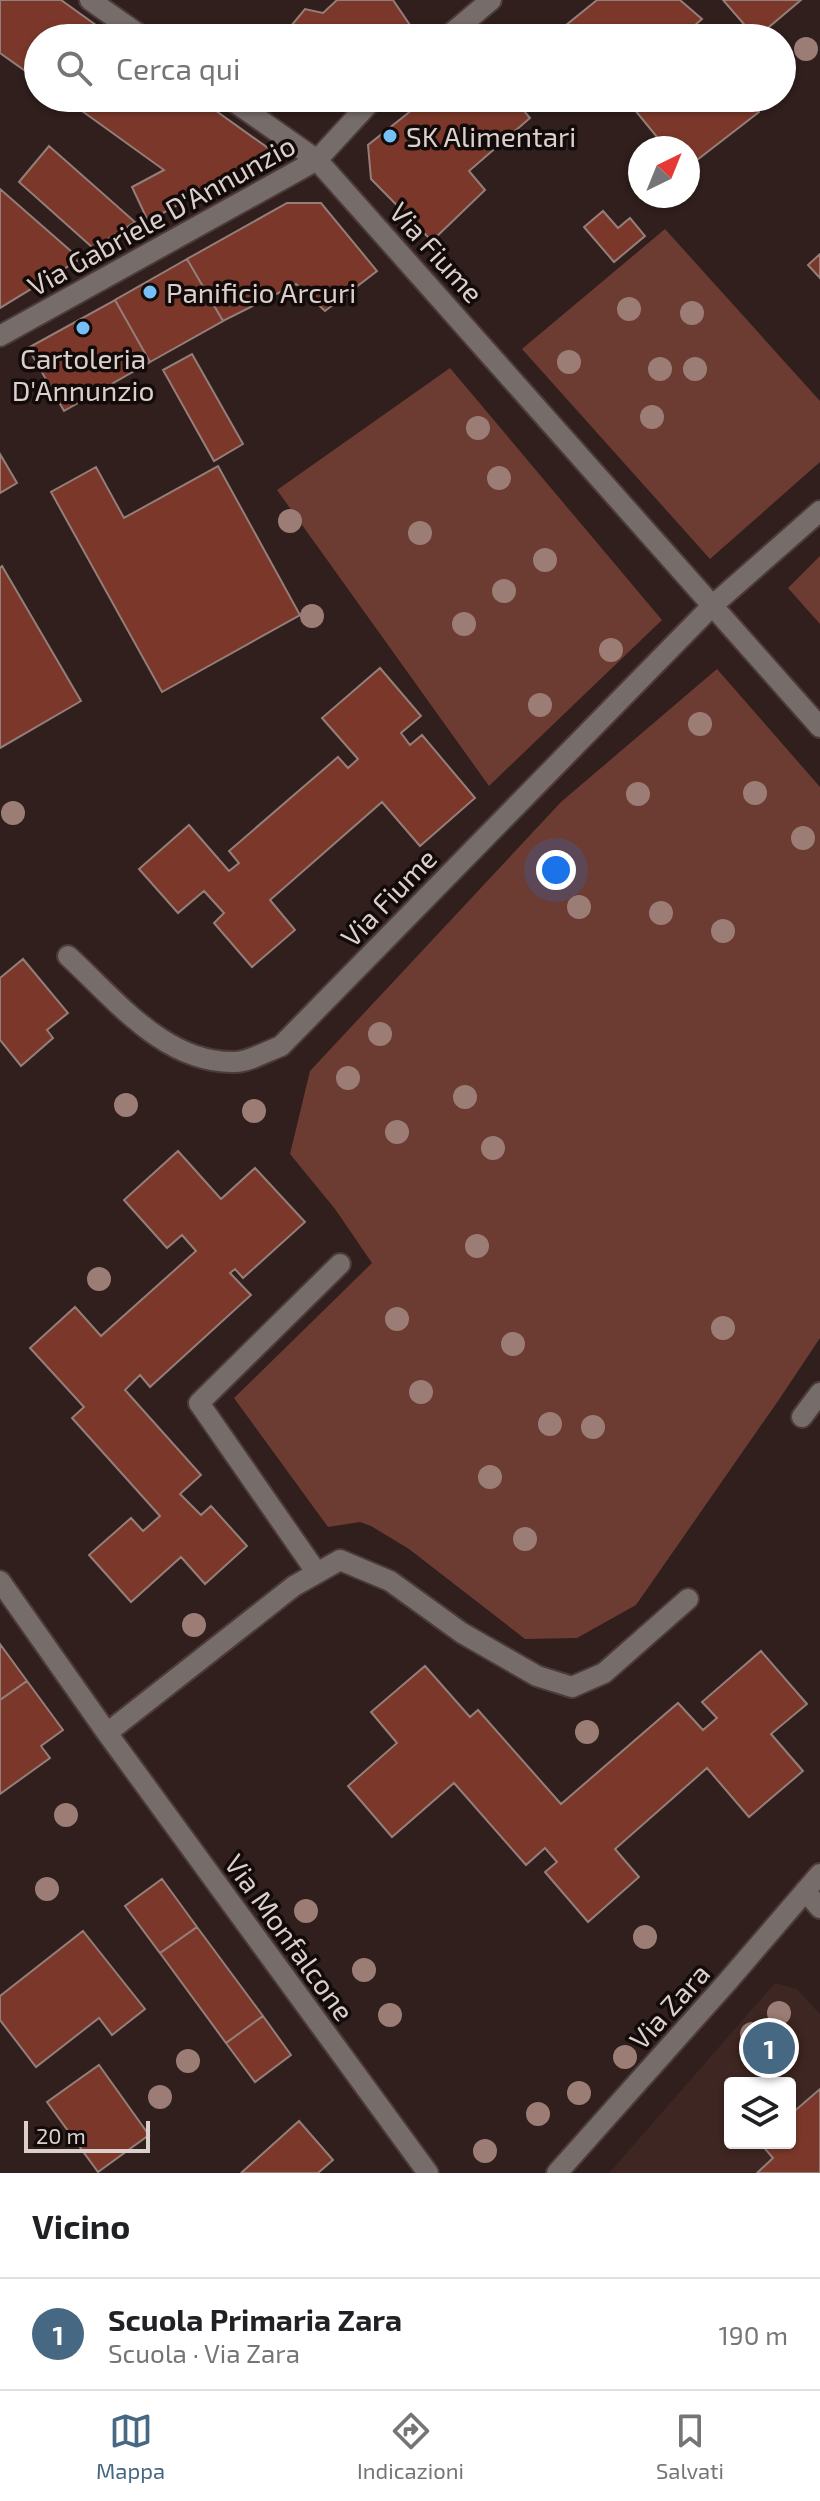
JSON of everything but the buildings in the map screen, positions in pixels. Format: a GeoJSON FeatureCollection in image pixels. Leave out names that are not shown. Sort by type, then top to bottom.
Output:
{"type":"FeatureCollection","features":[{"type":"Feature","properties":{"kind":"street"},"geometry":{"type":"LineString","coordinates":[[90,0],[124,24]]}},
{"type":"Feature","properties":{"kind":"street"},"geometry":{"type":"LineString","coordinates":[[463,24],[491,0]]}},
{"type":"Feature","properties":{"kind":"street","name":"Via Fiume"},"geometry":{"type":"LineString","coordinates":[[249,112],[317,160],[820,727]]}},
{"type":"Feature","properties":{"kind":"street","name":"Via Gabriele D'Annunzio"},"geometry":{"type":"LineString","coordinates":[[0,336],[317,160],[361,112]]}},
{"type":"Feature","properties":{"kind":"street","name":"Via Fiume"},"geometry":{"type":"LineString","coordinates":[[68,956],[150,1032],[191,1056],[237,1062],[281,1046],[712,606],[820,511]]}},
{"type":"Feature","properties":{"kind":"street"},"geometry":{"type":"LineString","coordinates":[[317,1573],[199,1403],[340,1264]]}},
{"type":"Feature","properties":{"kind":"street"},"geometry":{"type":"LineString","coordinates":[[802,1417],[820,1393]]}},
{"type":"Feature","properties":{"kind":"street"},"geometry":{"type":"LineString","coordinates":[[107,1733],[294,1586],[340,1560],[390,1581],[462,1633],[537,1676],[572,1687],[604,1673],[688,1599]]}},
{"type":"Feature","properties":{"kind":"street","name":"Via Monfalcone"},"geometry":{"type":"LineString","coordinates":[[0,1581],[428,2173]]}},
{"type":"Feature","properties":{"kind":"street","name":"Via Zara"},"geometry":{"type":"LineString","coordinates":[[557,2173],[820,1874]]}},
{"type":"Feature","properties":{"kind":"street"},"geometry":{"type":"LineString","coordinates":[[805,1891],[820,1908]]}},
{"type":"Feature","properties":{"kind":"shaded area"},"geometry":{"type":"Polygon","coordinates":[[[665,229],[820,401],[820,462],[710,559],[522,349],[665,229]]]}},
{"type":"Feature","properties":{"kind":"shaded area"},"geometry":{"type":"Polygon","coordinates":[[[450,368],[662,620],[489,786],[277,490],[450,368]]]}},
{"type":"Feature","properties":{"kind":"shaded area"},"geometry":{"type":"Polygon","coordinates":[[[820,556],[820,624],[788,588],[820,556]]]}},
{"type":"Feature","properties":{"kind":"shaded area"},"geometry":{"type":"Polygon","coordinates":[[[717,669],[820,787],[820,1338],[636,1605],[577,1638],[525,1639],[409,1549],[371,1526],[360,1522],[328,1527],[234,1398],[372,1263],[335,1209],[290,1154],[310,1071],[561,802],[717,669]]]}},
{"type":"Feature","properties":{"kind":"shaded area"},"geometry":{"type":"Polygon","coordinates":[[[775,1983],[797,1989],[820,2014],[820,2173],[609,2173],[775,1983]]]}},
{"type":"Feature","properties":{"kind":"place","name":"SK Alimentari"},"geometry":{"type":"Point","coordinates":[390,136]}},
{"type":"Feature","properties":{"kind":"place","name":"Panificio Arcuri"},"geometry":{"type":"Point","coordinates":[150,292]}},
{"type":"Feature","properties":{"kind":"place","name":"Cartoleria D'Annunzio"},"geometry":{"type":"Point","coordinates":[83,328]}},
{"type":"Feature","properties":{"kind":"place","name":"Scuola Primaria Zara"},"geometry":{"type":"Point","coordinates":[769,2048]}}]}
